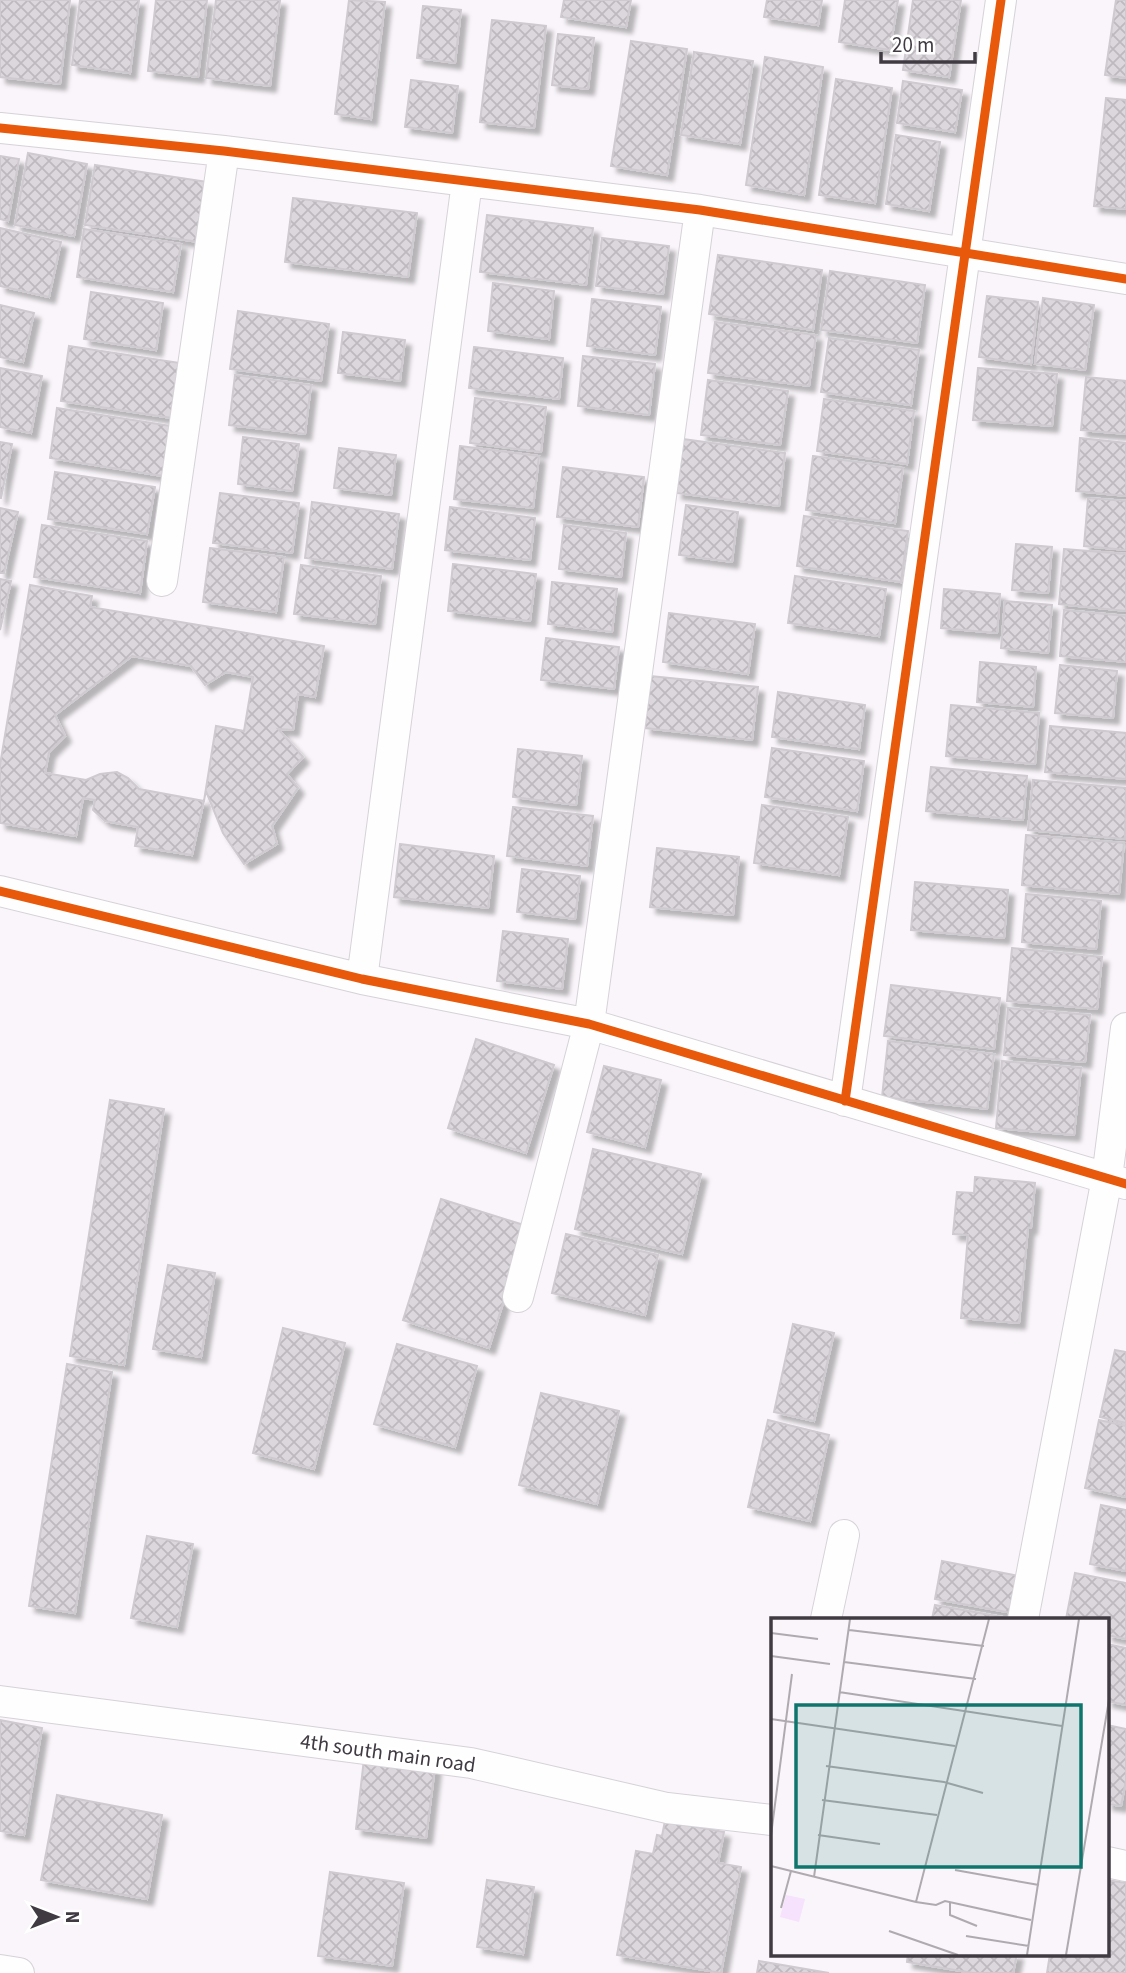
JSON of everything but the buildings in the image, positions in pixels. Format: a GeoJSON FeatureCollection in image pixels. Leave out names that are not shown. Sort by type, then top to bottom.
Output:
{"type":"FeatureCollection","features":[{"type":"Feature","properties":{"kind":"street"},"geometry":{"type":"LineString","coordinates":[[845,1101],[1001,0]]}},
{"type":"Feature","properties":{"kind":"street"},"geometry":{"type":"LineString","coordinates":[[0,128],[223,151],[700,210],[1126,279]]}},
{"type":"Feature","properties":{"kind":"street"},"geometry":{"type":"LineString","coordinates":[[162,581],[223,151]]}},
{"type":"Feature","properties":{"kind":"street"},"geometry":{"type":"LineString","coordinates":[[362,979],[467,182]]}},
{"type":"Feature","properties":{"kind":"street"},"geometry":{"type":"LineString","coordinates":[[518,1297],[589,1024],[700,210]]}},
{"type":"Feature","properties":{"kind":"street"},"geometry":{"type":"LineString","coordinates":[[0,891],[362,979],[589,1024],[1116,1181]]}},
{"type":"Feature","properties":{"kind":"street"},"geometry":{"type":"LineString","coordinates":[[1023,1618],[1116,1181],[1126,1028]]}},
{"type":"Feature","properties":{"kind":"street"},"geometry":{"type":"LineString","coordinates":[[826,1618],[844,1535]]}},
{"type":"Feature","properties":{"kind":"street","name":"4th south main road"},"geometry":{"type":"LineString","coordinates":[[0,1701],[471,1763],[667,1808],[771,1820]]}},
{"type":"Feature","properties":{"kind":"street"},"geometry":{"type":"LineString","coordinates":[[1108,1863],[1126,1866]]}},
{"type":"Feature","properties":{"kind":"street"},"geometry":{"type":"LineString","coordinates":[[0,1970],[19,1973]]}},
{"type":"Feature","properties":{"kind":"cycle path"},"geometry":{"type":"LineString","coordinates":[[845,1101],[1001,0]]}},
{"type":"Feature","properties":{"kind":"cycle path"},"geometry":{"type":"LineString","coordinates":[[0,128],[224,151],[700,210],[1126,279]]}},
{"type":"Feature","properties":{"kind":"cycle path"},"geometry":{"type":"LineString","coordinates":[[0,891],[362,979],[589,1024],[1126,1184]]}}]}
